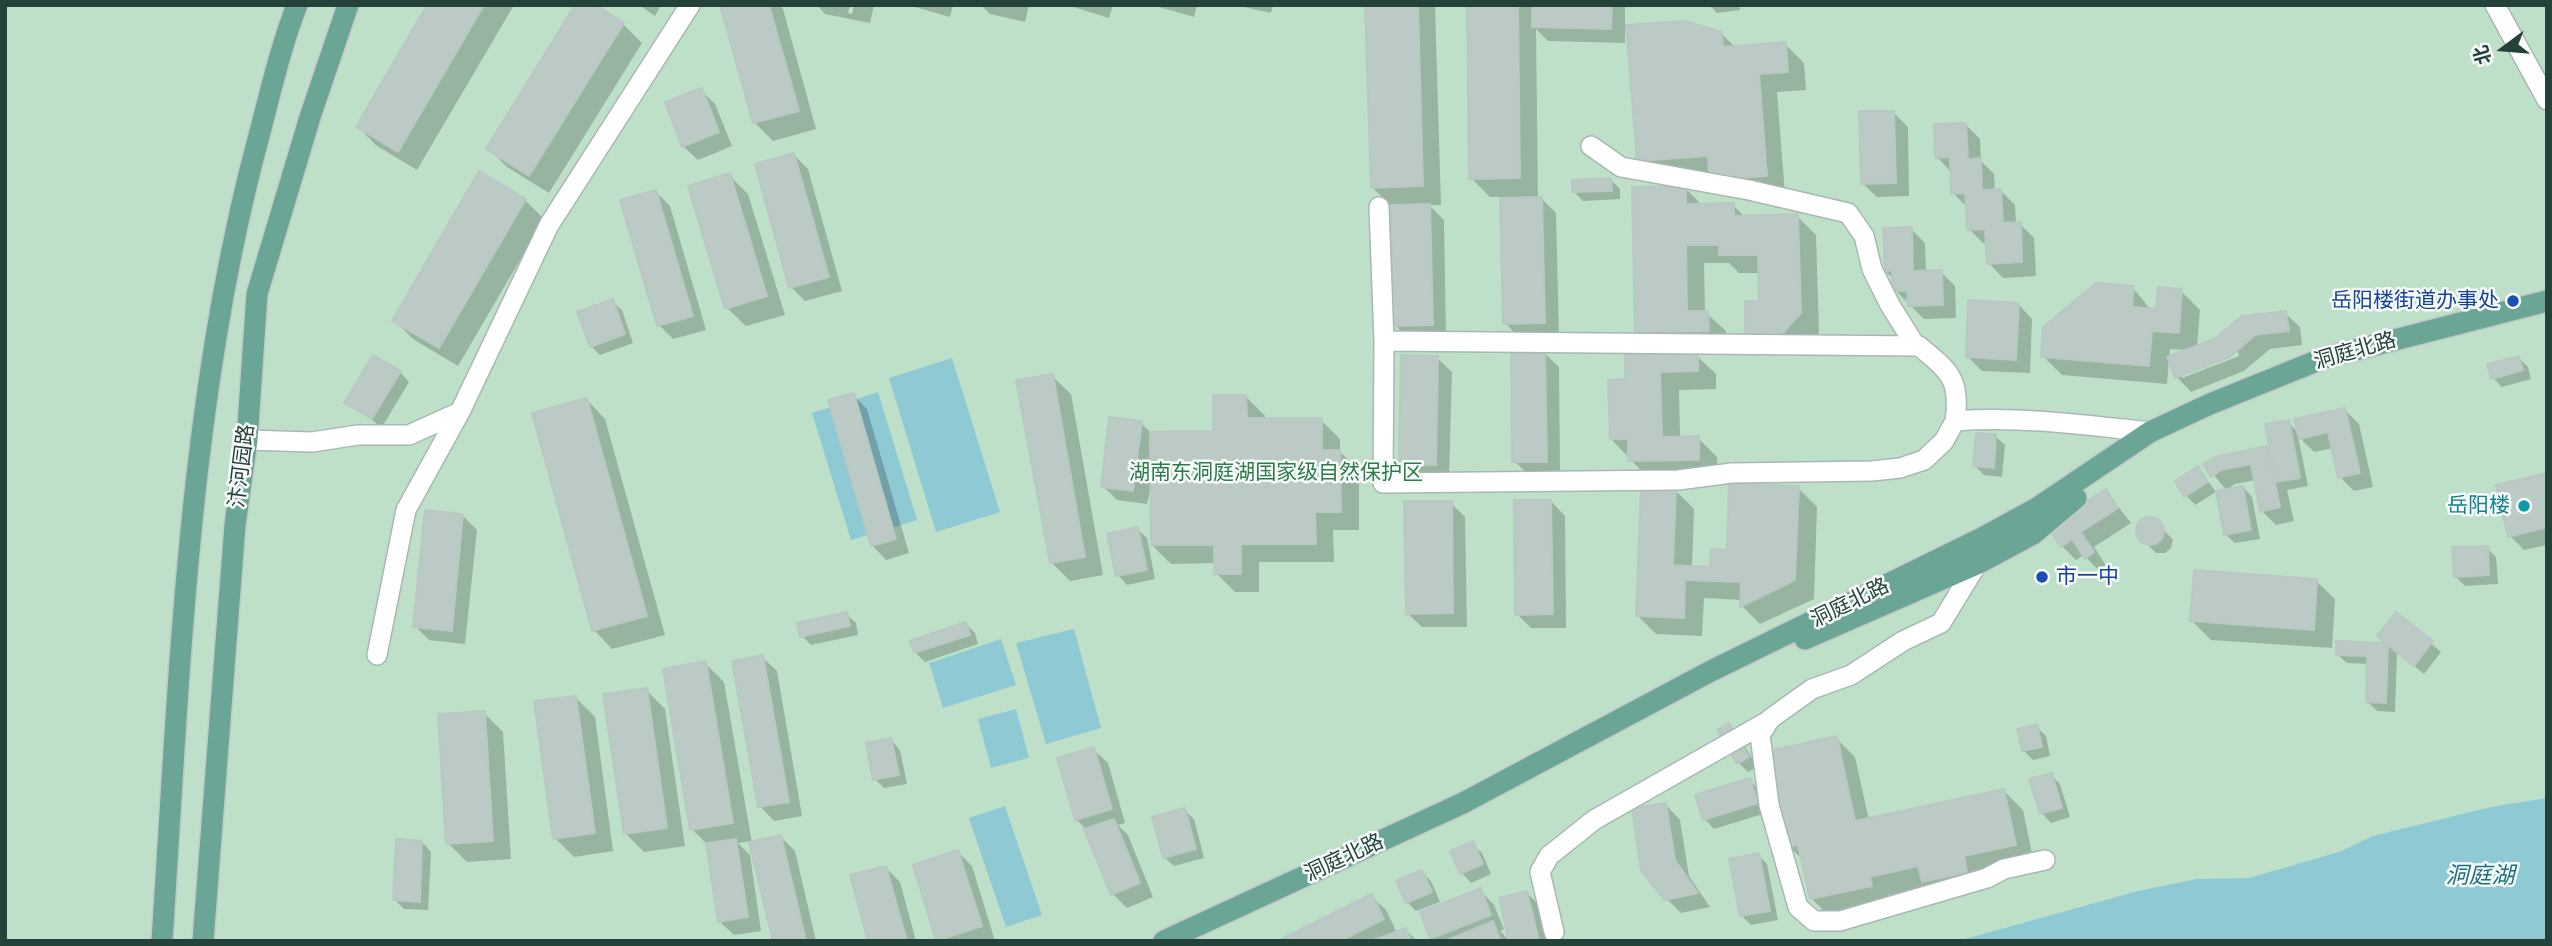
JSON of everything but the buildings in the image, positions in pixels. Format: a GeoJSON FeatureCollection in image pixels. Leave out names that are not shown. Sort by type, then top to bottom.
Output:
{"type":"FeatureCollection","features":[{"type":"Feature","properties":{"kind":"main road","name":"汴河园路"},"geometry":{"type":"LineString","coordinates":[[162,941],[190,514],[226,269],[256,147],[297,5]]}},
{"type":"Feature","properties":{"kind":"main road","name":"汴河园路"},"geometry":{"type":"LineString","coordinates":[[203,941],[235,525],[247,440],[257,294],[310,117],[348,5]]}},
{"type":"Feature","properties":{"kind":"main road","name":"洞庭北路"},"geometry":{"type":"LineString","coordinates":[[1164,941],[1463,803],[1711,671],[1982,538],[2037,508],[2150,432],[2270,378],[2325,358],[2547,300]]}},
{"type":"Feature","properties":{"kind":"main road","name":"洞庭北路"},"geometry":{"type":"LineString","coordinates":[[1191,941],[1443,825],[1741,667],[1977,564],[2032,534],[2061,508],[2180,429],[2251,396],[2328,369],[2547,312]]}},
{"type":"Feature","properties":{"kind":"street"},"geometry":{"type":"LineString","coordinates":[[377,654],[406,510],[460,412],[549,225],[690,5]]}},
{"type":"Feature","properties":{"kind":"street"},"geometry":{"type":"LineString","coordinates":[[2496,5],[2547,100]]}},
{"type":"Feature","properties":{"kind":"street"},"geometry":{"type":"LineString","coordinates":[[1379,207],[1384,341],[1383,483],[1678,480],[1732,474],[1872,471],[1900,468],[1924,460],[1944,441],[1955,421],[1958,403],[1950,371],[1915,345],[1889,305],[1872,269],[1864,236],[1848,213],[1749,190],[1620,167],[1591,146]]}},
{"type":"Feature","properties":{"kind":"street"},"geometry":{"type":"LineString","coordinates":[[1384,341],[1915,345]]}},
{"type":"Feature","properties":{"kind":"street"},"geometry":{"type":"LineString","coordinates":[[247,440],[312,442],[358,435],[409,435],[460,412]]}},
{"type":"Feature","properties":{"kind":"street"},"geometry":{"type":"LineString","coordinates":[[1955,421],[2055,422],[2150,432]]}},
{"type":"Feature","properties":{"kind":"street"},"geometry":{"type":"LineString","coordinates":[[1554,932],[1540,872],[1549,856],[1594,820],[1770,719],[1812,689],[1850,675],[1903,641],[1941,623],[1977,564]]}},
{"type":"Feature","properties":{"kind":"street"},"geometry":{"type":"LineString","coordinates":[[1770,719],[1760,735],[1769,805],[1798,907],[1814,921],[1840,921],[1987,878],[2004,869],[2045,860]]}},
{"type":"Feature","properties":{"kind":"green space","name":"湖南东洞庭湖国家级自然保护区"},"geometry":{"type":"Polygon","coordinates":[[[5,5],[2547,5],[2547,941],[5,941],[5,5]]]}},
{"type":"Feature","properties":{"kind":"water"},"geometry":{"type":"Polygon","coordinates":[[[952,358],[1000,512],[936,532],[889,378],[952,358]]]}},
{"type":"Feature","properties":{"kind":"water"},"geometry":{"type":"Polygon","coordinates":[[[878,392],[917,520],[851,540],[812,413],[878,392]]]}},
{"type":"Feature","properties":{"kind":"water"},"geometry":{"type":"Polygon","coordinates":[[[1074,629],[1101,728],[1046,744],[1016,643],[1074,629]]]}},
{"type":"Feature","properties":{"kind":"water"},"geometry":{"type":"Polygon","coordinates":[[[1001,639],[1016,685],[943,708],[929,663],[1001,639]]]}},
{"type":"Feature","properties":{"kind":"water"},"geometry":{"type":"Polygon","coordinates":[[[1016,709],[1029,758],[991,768],[978,719],[1016,709]]]}},
{"type":"Feature","properties":{"kind":"water","name":"洞庭湖"},"geometry":{"type":"Polygon","coordinates":[[[2547,798],[2547,941],[1958,941],[2138,891],[2197,879],[2249,878],[2339,852],[2373,836],[2491,807],[2547,798]]]}},
{"type":"Feature","properties":{"kind":"water"},"geometry":{"type":"Polygon","coordinates":[[[1005,806],[1042,915],[1006,927],[969,818],[1005,806]]]}},
{"type":"Feature","properties":{"kind":"place","name":"岳阳楼街道办事处"},"geometry":{"type":"Point","coordinates":[2513,301]}},
{"type":"Feature","properties":{"kind":"place","name":"岳阳楼"},"geometry":{"type":"Point","coordinates":[2524,506]}},
{"type":"Feature","properties":{"kind":"place","name":"市一中"},"geometry":{"type":"Point","coordinates":[2042,577]}}]}
